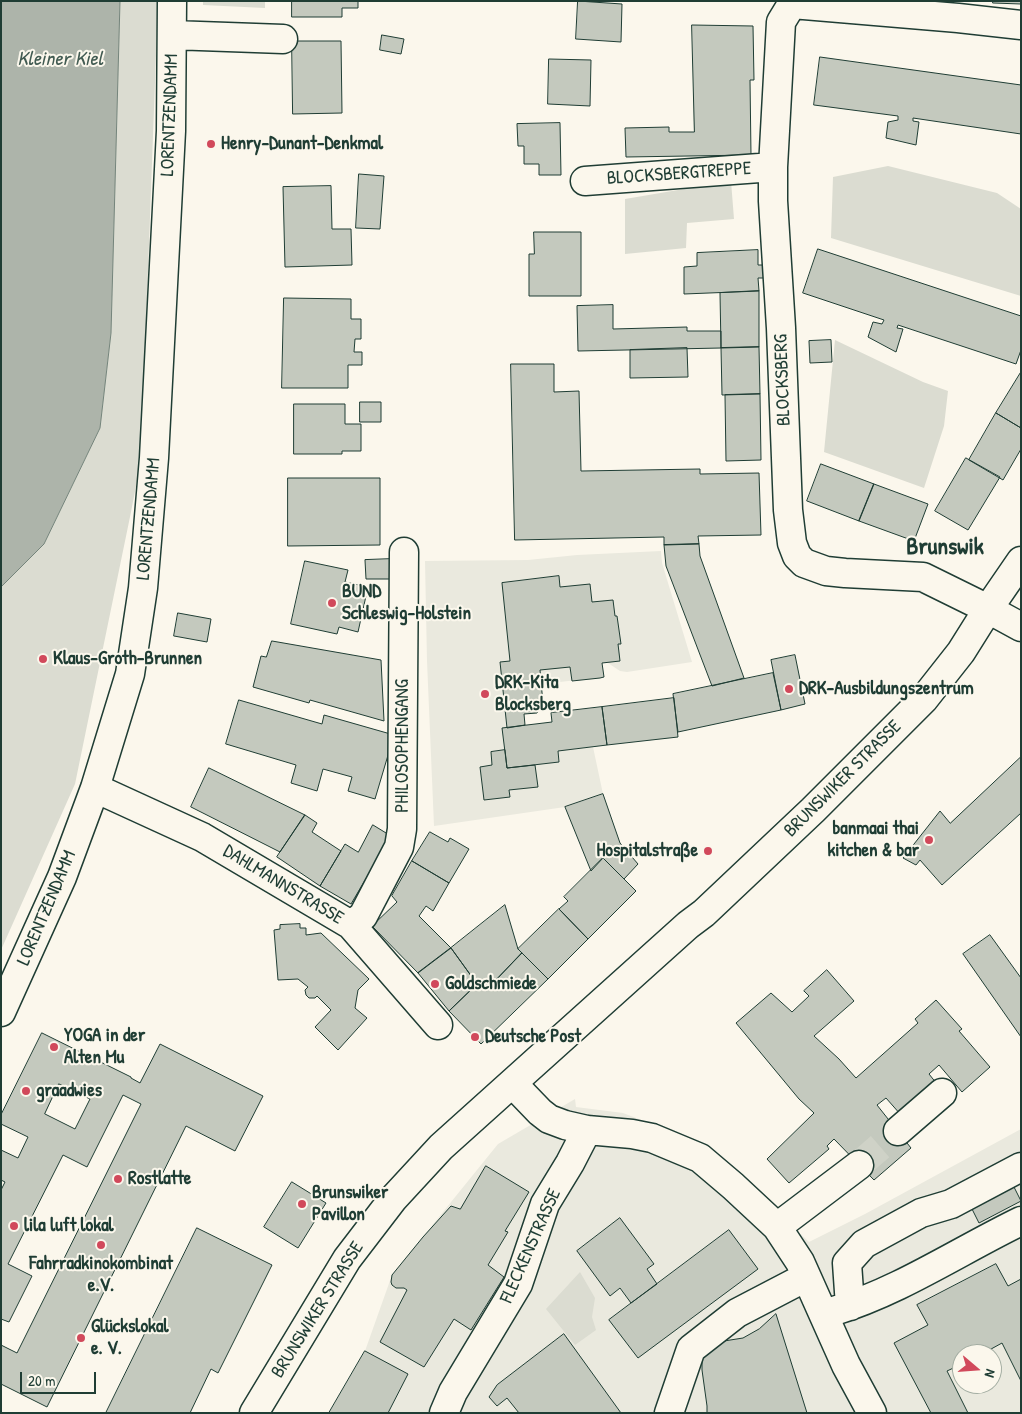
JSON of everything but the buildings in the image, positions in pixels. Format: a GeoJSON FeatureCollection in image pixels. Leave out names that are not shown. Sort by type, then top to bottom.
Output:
{"type":"FeatureCollection","features":[{"type":"Feature","properties":{"kind":"street","name":"LORENTZENDAMM"},"geometry":{"type":"LineString","coordinates":[[1,1012],[62,877],[95,788],[130,674],[143,588],[154,458],[171,131],[172,1]]}},
{"type":"Feature","properties":{"kind":"street","name":"BLOCKSBERG"},"geometry":{"type":"LineString","coordinates":[[958,10],[792,4],[781,22],[772,167],[788,510],[792,543],[797,556],[804,563],[826,571],[923,577],[988,608]]}},
{"type":"Feature","properties":{"kind":"street"},"geometry":{"type":"LineString","coordinates":[[958,10],[1021,25]]}},
{"type":"Feature","properties":{"kind":"street"},"geometry":{"type":"LineString","coordinates":[[172,35],[283,39]]}},
{"type":"Feature","properties":{"kind":"street","name":"BLOCKSBERGTREPPE"},"geometry":{"type":"LineString","coordinates":[[585,181],[772,167]]}},
{"type":"Feature","properties":{"kind":"street","name":"PHILOSOPHENGANG"},"geometry":{"type":"LineString","coordinates":[[351,925],[363,916],[398,847],[402,829],[404,552]]}},
{"type":"Feature","properties":{"kind":"street","name":"BRUNSWIKER STRASSE"},"geometry":{"type":"LineString","coordinates":[[254,1413],[347,1259],[393,1199],[441,1147],[513,1084],[545,1062],[601,1016],[679,943],[704,913],[813,810],[924,699],[961,652],[988,608],[1021,561]]}},
{"type":"Feature","properties":{"kind":"street"},"geometry":{"type":"LineString","coordinates":[[988,608],[1021,627]]}},
{"type":"Feature","properties":{"kind":"street","name":"DAHLMANNSTRASSE"},"geometry":{"type":"LineString","coordinates":[[95,788],[202,837],[351,925],[438,1025]]}},
{"type":"Feature","properties":{"kind":"street"},"geometry":{"type":"LineString","coordinates":[[513,1084],[540,1112],[550,1119],[587,1130],[632,1134],[652,1138],[700,1158],[733,1186],[776,1227],[800,1262],[846,1365],[872,1413]]}},
{"type":"Feature","properties":{"kind":"street"},"geometry":{"type":"LineString","coordinates":[[898,1131],[942,1093]]}},
{"type":"Feature","properties":{"kind":"street","name":"FLECKENSTRASSE"},"geometry":{"type":"LineString","coordinates":[[444,1413],[453,1392],[518,1284],[545,1204],[570,1163],[587,1130]]}},
{"type":"Feature","properties":{"kind":"street"},"geometry":{"type":"LineString","coordinates":[[776,1227],[859,1165]]}},
{"type":"Feature","properties":{"kind":"street"},"geometry":{"type":"LineString","coordinates":[[850,1306],[848,1263],[864,1244],[921,1213],[951,1204],[1021,1167]]}},
{"type":"Feature","properties":{"kind":"street"},"geometry":{"type":"LineString","coordinates":[[823,1314],[850,1306],[886,1291],[998,1232],[1021,1222]]}},
{"type":"Feature","properties":{"kind":"street"},"geometry":{"type":"LineString","coordinates":[[669,1413],[691,1349],[737,1314],[806,1277]]}},
{"type":"Feature","properties":{"kind":"shaded area"},"geometry":{"type":"Polygon","coordinates":[[[120,1],[158,1],[141,460],[75,784],[1,950],[1,587],[44,544],[100,428],[111,333],[120,1]]]}},
{"type":"Feature","properties":{"kind":"shaded area"},"geometry":{"type":"Polygon","coordinates":[[[203,1],[265,1],[265,8],[203,5],[203,1]]]}},
{"type":"Feature","properties":{"kind":"shaded area"},"geometry":{"type":"Polygon","coordinates":[[[888,166],[997,193],[1021,209],[1021,296],[831,238],[833,177],[888,166]]]}},
{"type":"Feature","properties":{"kind":"shaded area"},"geometry":{"type":"Polygon","coordinates":[[[731,181],[734,219],[687,223],[686,248],[625,254],[625,199],[731,181]]]}},
{"type":"Feature","properties":{"kind":"shaded area"},"geometry":{"type":"Polygon","coordinates":[[[835,340],[923,382],[948,391],[944,426],[924,488],[824,452],[835,340]]]}},
{"type":"Feature","properties":{"kind":"shaded area","name":"DRK-Kita Blocksberg"},"geometry":{"type":"Polygon","coordinates":[[[661,551],[662,563],[692,662],[627,672],[620,671],[608,663],[602,663],[604,677],[542,684],[543,704],[537,713],[524,714],[530,765],[559,762],[558,751],[593,747],[603,794],[565,807],[434,826],[425,561],[528,560],[577,555],[661,551]]]}},
{"type":"Feature","properties":{"kind":"shaded area"},"geometry":{"type":"Polygon","coordinates":[[[575,1099],[576,1107],[623,1113],[707,1145],[809,1242],[865,1214],[1021,1129],[1021,1413],[329,1413],[365,1351],[392,1275],[498,1144],[575,1099]]]}},
{"type":"Feature","properties":{"kind":"shaded area"},"geometry":{"type":"Polygon","coordinates":[[[580,1272],[595,1298],[592,1317],[596,1330],[575,1345],[546,1309],[580,1272]]]}},
{"type":"Feature","properties":{"kind":"water","name":"Kleiner Kiel"},"geometry":{"type":"Polygon","coordinates":[[[1,1],[120,1],[111,333],[100,428],[44,544],[1,587],[1,1]]]}},
{"type":"Feature","properties":{"kind":"tunnel"},"geometry":{"type":"LineString","coordinates":[[859,1165],[898,1131]]}},
{"type":"Feature","properties":{"kind":"place","name":"Henry-Dunant-Denkmal"},"geometry":{"type":"Point","coordinates":[211,144]}},
{"type":"Feature","properties":{"kind":"place","name":"BUND Schleswig-Holstein"},"geometry":{"type":"Point","coordinates":[332,603]}},
{"type":"Feature","properties":{"kind":"place","name":"Klaus-Groth-Brunnen"},"geometry":{"type":"Point","coordinates":[43,659]}},
{"type":"Feature","properties":{"kind":"place","name":"DRK-Ausbildungszentrum"},"geometry":{"type":"Point","coordinates":[789,689]}},
{"type":"Feature","properties":{"kind":"place","name":"DRK-Kita Blocksberg"},"geometry":{"type":"Point","coordinates":[485,694]}},
{"type":"Feature","properties":{"kind":"place","name":"banmaai thai kitchen & bar"},"geometry":{"type":"Point","coordinates":[929,840]}},
{"type":"Feature","properties":{"kind":"place","name":"Hospitalstraße"},"geometry":{"type":"Point","coordinates":[708,851]}},
{"type":"Feature","properties":{"kind":"place","name":"Goldschmiede"},"geometry":{"type":"Point","coordinates":[435,984]}},
{"type":"Feature","properties":{"kind":"place","name":"Deutsche Post"},"geometry":{"type":"Point","coordinates":[475,1037]}},
{"type":"Feature","properties":{"kind":"place","name":"YOGA in der Alten Mu"},"geometry":{"type":"Point","coordinates":[54,1047]}},
{"type":"Feature","properties":{"kind":"place","name":"graadwies"},"geometry":{"type":"Point","coordinates":[26,1091]}},
{"type":"Feature","properties":{"kind":"place","name":"Rostlatte"},"geometry":{"type":"Point","coordinates":[118,1179]}},
{"type":"Feature","properties":{"kind":"place","name":"Brunswiker Pavillon"},"geometry":{"type":"Point","coordinates":[302,1204]}},
{"type":"Feature","properties":{"kind":"place","name":"lila luft lokal"},"geometry":{"type":"Point","coordinates":[14,1226]}},
{"type":"Feature","properties":{"kind":"place","name":"Fahrradkinokombinat e.V."},"geometry":{"type":"Point","coordinates":[101,1245]}},
{"type":"Feature","properties":{"kind":"place","name":"Glückslokal e. V."},"geometry":{"type":"Point","coordinates":[81,1338]}},
{"type":"Feature","properties":{"kind":"district","name":"Brunswik"},"geometry":{"type":"Point","coordinates":[945,548]}}]}
